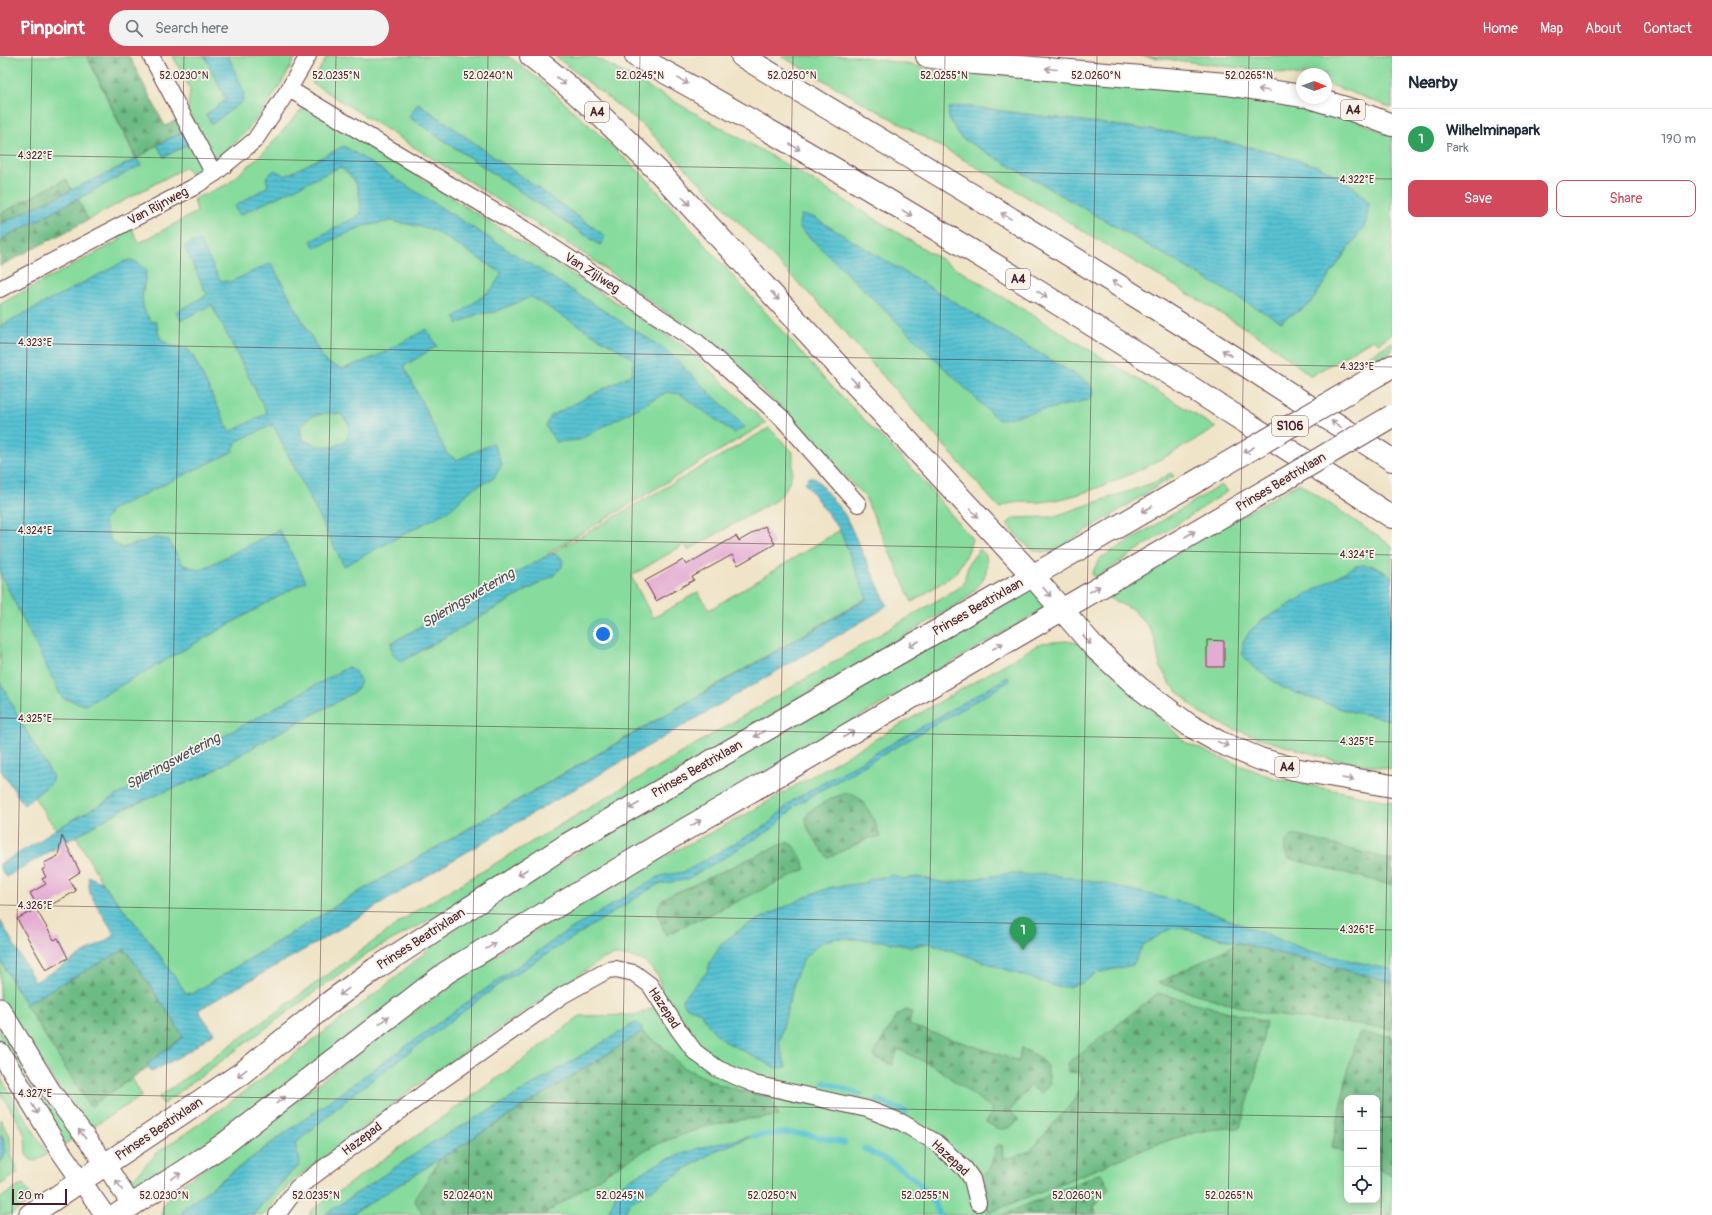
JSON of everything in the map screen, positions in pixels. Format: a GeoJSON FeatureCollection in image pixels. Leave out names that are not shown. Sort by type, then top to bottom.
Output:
{"type":"FeatureCollection","features":[{"type":"Feature","properties":{"kind":"main road","name":"A4"},"geometry":{"type":"LineString","coordinates":[[531,56],[552,72],[611,125],[660,172],[1032,575],[1094,647],[1138,687],[1184,721],[1219,742],[1260,759],[1294,769],[1392,786]]}},
{"type":"Feature","properties":{"kind":"main road","name":"A4"},"geometry":{"type":"LineString","coordinates":[[636,56],[702,92],[981,256],[1176,378],[1392,517]]}},
{"type":"Feature","properties":{"kind":"main road"},"geometry":{"type":"LineString","coordinates":[[742,56],[1000,212],[1208,341],[1392,460]]}},
{"type":"Feature","properties":{"kind":"main road"},"geometry":{"type":"LineString","coordinates":[[927,56],[974,63],[1226,84],[1296,95]]}},
{"type":"Feature","properties":{"kind":"main road","name":"A4"},"geometry":{"type":"LineString","coordinates":[[1332,104],[1392,125]]}},
{"type":"Feature","properties":{"kind":"main road","name":"Prinses Beatrixlaan"},"geometry":{"type":"LineString","coordinates":[[30,1215],[242,1074],[330,1002],[375,969],[531,867],[568,844],[1386,370]]}},
{"type":"Feature","properties":{"kind":"main road","name":"Prinses Beatrixlaan"},"geometry":{"type":"LineString","coordinates":[[129,1212],[223,1145],[448,972],[662,843],[1392,416]]}},
{"type":"Feature","properties":{"kind":"street"},"geometry":{"type":"LineString","coordinates":[[151,56],[214,174]]}},
{"type":"Feature","properties":{"kind":"street","name":"Van Rijnweg"},"geometry":{"type":"LineString","coordinates":[[0,289],[192,188],[214,174],[255,140],[289,90],[308,56]]}},
{"type":"Feature","properties":{"kind":"street","name":"Van Zijlweg"},"geometry":{"type":"LineString","coordinates":[[289,90],[531,233],[697,342],[782,418],[858,504]]}},
{"type":"Feature","properties":{"kind":"street","name":"Hazepad"},"geometry":{"type":"LineString","coordinates":[[277,1215],[297,1188],[435,1085],[563,995],[608,970],[616,969],[634,973],[650,985],[678,1029],[696,1052],[718,1069],[754,1084],[867,1109],[901,1122],[935,1142],[965,1169],[972,1180],[978,1203]]}},
{"type":"Feature","properties":{"kind":"street"},"geometry":{"type":"LineString","coordinates":[[0,1008],[51,1091],[106,1165],[129,1212]]}},
{"type":"Feature","properties":{"kind":"street"},"geometry":{"type":"LineString","coordinates":[[0,1052],[81,1182],[105,1215]]}},
{"type":"Feature","properties":{"kind":"green space"},"geometry":{"type":"Polygon","coordinates":[[[0,56],[87,56],[136,159],[72,190],[66,179],[0,214],[0,56]]]}},
{"type":"Feature","properties":{"kind":"green space"},"geometry":{"type":"Polygon","coordinates":[[[87,56],[129,56],[165,126],[178,119],[183,132],[157,145],[137,159],[87,56]]]}},
{"type":"Feature","properties":{"kind":"green space"},"geometry":{"type":"Polygon","coordinates":[[[173,56],[205,56],[226,100],[206,115],[244,92],[228,56],[296,56],[280,85],[263,111],[220,158],[211,156],[188,111],[190,89],[173,56]]]}},
{"type":"Feature","properties":{"kind":"green space"},"geometry":{"type":"Polygon","coordinates":[[[327,56],[508,56],[541,81],[646,178],[821,375],[918,475],[972,539],[968,552],[955,574],[912,602],[865,497],[795,425],[783,410],[727,356],[586,255],[312,83],[327,56]],[[418,103],[409,117],[600,245],[605,236],[418,103]]]}},
{"type":"Feature","properties":{"kind":"green space"},"geometry":{"type":"Polygon","coordinates":[[[555,56],[593,56],[777,159],[1216,428],[1148,466],[1095,489],[1058,499],[1040,502],[1019,502],[1004,505],[999,508],[825,310],[644,126],[555,56]]]}},
{"type":"Feature","properties":{"kind":"green space"},"geometry":{"type":"Polygon","coordinates":[[[781,56],[859,56],[933,69],[1236,92],[1296,101],[1296,104],[1309,104],[1355,120],[1392,136],[1392,333],[1379,343],[1373,339],[1311,376],[1265,340],[980,169],[781,56]],[[963,106],[1282,322],[1287,317],[1309,305],[1366,223],[1321,167],[1263,150],[1191,135],[963,106]]]}},
{"type":"Feature","properties":{"kind":"green space"},"geometry":{"type":"Polygon","coordinates":[[[1140,56],[1392,56],[1392,108],[1332,85],[1332,68],[1296,68],[1296,75],[1140,56]]]}},
{"type":"Feature","properties":{"kind":"green space"},"geometry":{"type":"Polygon","coordinates":[[[306,105],[683,345],[766,423],[548,553],[556,565],[401,662],[554,575],[562,567],[555,554],[550,554],[769,428],[793,452],[791,477],[783,493],[778,499],[688,550],[685,544],[631,576],[653,618],[698,592],[709,610],[840,530],[867,598],[352,896],[192,994],[186,994],[148,939],[102,883],[76,836],[123,809],[206,775],[269,738],[356,691],[58,833],[0,746],[0,304],[120,240],[117,234],[131,227],[139,243],[197,212],[194,199],[228,184],[262,154],[306,105]]]}},
{"type":"Feature","properties":{"kind":"green space"},"geometry":{"type":"Polygon","coordinates":[[[189,144],[200,163],[199,172],[192,177],[186,167],[88,220],[78,199],[140,165],[136,159],[157,145],[164,157],[189,144]]]}},
{"type":"Feature","properties":{"kind":"green space"},"geometry":{"type":"Polygon","coordinates":[[[66,179],[72,190],[0,224],[0,214],[66,179]]]}},
{"type":"Feature","properties":{"kind":"green space"},"geometry":{"type":"Polygon","coordinates":[[[78,199],[88,220],[0,266],[0,240],[78,199]]]}},
{"type":"Feature","properties":{"kind":"green space"},"geometry":{"type":"Polygon","coordinates":[[[1392,342],[1392,351],[1365,364],[1361,361],[1392,342]]]}},
{"type":"Feature","properties":{"kind":"green space"},"geometry":{"type":"Polygon","coordinates":[[[1171,473],[1174,476],[1054,551],[1046,552],[1033,549],[1022,541],[1007,524],[1014,518],[1052,517],[1153,483],[1171,473]]]}},
{"type":"Feature","properties":{"kind":"green space"},"geometry":{"type":"Polygon","coordinates":[[[1299,483],[1392,546],[1392,577],[1375,566],[1263,620],[1250,631],[1243,643],[1344,710],[1392,720],[1392,769],[1331,759],[1271,742],[1228,727],[1200,713],[1170,684],[1160,666],[1155,639],[1147,625],[1133,610],[1103,595],[1299,483]]]}},
{"type":"Feature","properties":{"kind":"green space"},"geometry":{"type":"Polygon","coordinates":[[[1221,485],[1228,491],[1095,578],[1092,574],[1099,559],[1221,485]]]}},
{"type":"Feature","properties":{"kind":"green space"},"geometry":{"type":"Polygon","coordinates":[[[980,549],[986,555],[987,563],[985,575],[980,584],[966,599],[430,920],[369,952],[163,1104],[159,1097],[414,912],[963,585],[969,563],[980,549]]]}},
{"type":"Feature","properties":{"kind":"green space"},"geometry":{"type":"Polygon","coordinates":[[[1030,587],[1048,606],[535,908],[161,1175],[135,1183],[132,1180],[157,1153],[235,1099],[384,987],[466,918],[1030,587]]]}},
{"type":"Feature","properties":{"kind":"green space"},"geometry":{"type":"Polygon","coordinates":[[[1067,641],[1083,644],[1185,742],[1218,757],[1274,778],[1392,802],[1392,1215],[309,1215],[311,1211],[531,1054],[580,1016],[637,1015],[663,1003],[659,977],[645,962],[632,957],[615,955],[603,959],[435,1072],[294,1180],[264,1215],[253,1215],[293,1170],[299,1166],[285,1133],[183,1209],[182,1215],[161,1215],[164,1203],[176,1189],[432,999],[508,946],[669,854],[745,815],[1041,643],[1067,641]]]}},
{"type":"Feature","properties":{"kind":"green space"},"geometry":{"type":"Polygon","coordinates":[[[847,793],[854,795],[864,804],[881,837],[869,838],[828,858],[809,831],[806,820],[807,815],[809,812],[825,802],[847,793]]]}},
{"type":"Feature","properties":{"kind":"green space"},"geometry":{"type":"Polygon","coordinates":[[[1295,835],[1392,860],[1392,885],[1288,858],[1285,851],[1285,844],[1288,839],[1295,835]]]}},
{"type":"Feature","properties":{"kind":"green space"},"geometry":{"type":"Polygon","coordinates":[[[786,842],[796,849],[801,856],[806,869],[666,935],[658,913],[660,903],[664,898],[786,842]]]}},
{"type":"Feature","properties":{"kind":"green space"},"geometry":{"type":"Polygon","coordinates":[[[1239,943],[1392,982],[1392,1029],[1265,1014],[1158,983],[1239,943]]]}},
{"type":"Feature","properties":{"kind":"green space"},"geometry":{"type":"Polygon","coordinates":[[[125,949],[172,1018],[183,1037],[147,1064],[148,1067],[90,1107],[25,1004],[125,949]]]}},
{"type":"Feature","properties":{"kind":"green space"},"geometry":{"type":"Polygon","coordinates":[[[0,959],[25,1004],[90,1106],[132,1078],[142,1096],[87,1130],[0,1001],[0,959]]]}},
{"type":"Feature","properties":{"kind":"green space"},"geometry":{"type":"Polygon","coordinates":[[[1158,993],[1266,1022],[1255,1077],[1240,1128],[1205,1131],[1172,1139],[1138,1151],[989,1213],[981,1177],[991,1165],[996,1145],[1002,1145],[1003,1158],[1016,1157],[1031,1150],[1076,1098],[1080,1087],[1081,1073],[1068,1072],[1068,1063],[1158,993]]]}},
{"type":"Feature","properties":{"kind":"green space"},"geometry":{"type":"Polygon","coordinates":[[[906,1010],[912,1012],[909,1025],[1019,1061],[1021,1048],[1036,1055],[1047,1066],[1050,1083],[1041,1093],[1030,1086],[1010,1111],[1019,1120],[1006,1129],[996,1128],[986,1122],[993,1109],[935,1067],[898,1049],[892,1065],[875,1057],[874,1054],[897,1015],[906,1010]]]}},
{"type":"Feature","properties":{"kind":"green space"},"geometry":{"type":"Polygon","coordinates":[[[0,1020],[74,1138],[65,1144],[0,1041],[0,1020]]]}},
{"type":"Feature","properties":{"kind":"green space"},"geometry":{"type":"Polygon","coordinates":[[[642,1032],[663,1047],[681,1066],[718,1084],[770,1097],[779,1116],[739,1120],[704,1127],[654,1145],[613,1169],[543,1215],[424,1215],[414,1200],[440,1159],[642,1032]]]}},
{"type":"Feature","properties":{"kind":"green space"},"geometry":{"type":"Polygon","coordinates":[[[1359,1033],[1392,1036],[1392,1176],[1380,1170],[1380,1095],[1344,1095],[1344,1152],[1332,1147],[1350,1061],[1359,1033]]]}},
{"type":"Feature","properties":{"kind":"green space"},"geometry":{"type":"Polygon","coordinates":[[[0,1077],[47,1154],[36,1161],[31,1160],[26,1155],[25,1136],[22,1128],[0,1092],[0,1077]]]}},
{"type":"Feature","properties":{"kind":"green space"},"geometry":{"type":"Polygon","coordinates":[[[0,1119],[10,1136],[11,1155],[17,1167],[15,1169],[18,1173],[0,1185],[0,1162],[2,1161],[4,1140],[0,1131],[0,1119]]]}},
{"type":"Feature","properties":{"kind":"green space"},"geometry":{"type":"Polygon","coordinates":[[[1101,1173],[1110,1188],[1094,1205],[1096,1215],[1003,1215],[1101,1173]]]}},
{"type":"Feature","properties":{"kind":"green space"},"geometry":{"type":"Polygon","coordinates":[[[23,1184],[33,1200],[10,1215],[0,1215],[0,1198],[23,1184]]]}},
{"type":"Feature","properties":{"kind":"water"},"geometry":{"type":"Polygon","coordinates":[[[205,56],[228,56],[244,92],[243,101],[212,124],[206,115],[226,100],[205,56]]]}},
{"type":"Feature","properties":{"kind":"water"},"geometry":{"type":"Polygon","coordinates":[[[418,103],[605,236],[600,245],[409,117],[418,103]]]}},
{"type":"Feature","properties":{"kind":"water"},"geometry":{"type":"Polygon","coordinates":[[[963,106],[1191,135],[1263,150],[1321,167],[1353,186],[1369,203],[1366,223],[1309,305],[1281,322],[960,137],[949,118],[949,108],[963,106]]]}},
{"type":"Feature","properties":{"kind":"water"},"geometry":{"type":"Polygon","coordinates":[[[183,132],[189,144],[164,157],[157,145],[183,132]]]}},
{"type":"Feature","properties":{"kind":"water"},"geometry":{"type":"Polygon","coordinates":[[[344,146],[666,350],[745,427],[734,433],[680,394],[667,392],[579,440],[556,442],[546,426],[551,416],[632,374],[634,359],[531,297],[494,312],[477,314],[458,324],[455,317],[492,289],[502,273],[432,229],[392,221],[363,226],[315,248],[311,241],[361,214],[358,187],[352,177],[340,167],[240,215],[234,207],[268,186],[266,177],[275,170],[285,176],[344,146]]]}},
{"type":"Feature","properties":{"kind":"water"},"geometry":{"type":"Polygon","coordinates":[[[137,159],[141,165],[0,240],[0,224],[137,159]]]}},
{"type":"Feature","properties":{"kind":"water"},"geometry":{"type":"Polygon","coordinates":[[[801,215],[813,217],[1089,383],[1094,392],[1089,400],[998,420],[801,229],[799,224],[801,215]]]}},
{"type":"Feature","properties":{"kind":"water"},"geometry":{"type":"Polygon","coordinates":[[[199,240],[220,280],[230,282],[271,263],[325,362],[343,369],[377,356],[427,329],[437,346],[404,366],[447,454],[457,460],[493,443],[502,464],[494,478],[472,489],[450,510],[344,566],[273,425],[237,441],[232,452],[111,510],[104,523],[112,542],[123,548],[155,538],[168,540],[183,565],[200,570],[279,530],[306,581],[86,705],[62,698],[0,573],[0,326],[125,261],[135,261],[146,270],[142,296],[146,314],[151,321],[156,322],[159,335],[164,342],[176,347],[188,349],[192,354],[230,432],[267,413],[212,305],[181,320],[176,312],[207,295],[184,246],[199,240]],[[326,413],[310,417],[300,428],[302,439],[315,445],[334,447],[347,439],[350,426],[341,414],[326,413]]]}},
{"type":"Feature","properties":{"kind":"water"},"geometry":{"type":"Polygon","coordinates":[[[809,477],[816,479],[845,515],[887,605],[878,612],[453,860],[323,939],[198,1010],[214,1033],[189,1051],[152,1072],[147,1064],[183,1037],[172,1018],[125,949],[25,1004],[0,959],[0,920],[35,982],[115,935],[90,894],[88,876],[102,883],[148,939],[186,993],[192,994],[352,896],[867,599],[840,530],[805,483],[809,477]]]}},
{"type":"Feature","properties":{"kind":"water"},"geometry":{"type":"Polygon","coordinates":[[[550,554],[555,554],[563,560],[562,567],[554,575],[401,662],[393,655],[391,643],[550,554]]]}},
{"type":"Feature","properties":{"kind":"water"},"geometry":{"type":"Polygon","coordinates":[[[1355,566],[1375,566],[1392,577],[1392,720],[1344,710],[1283,688],[1253,667],[1243,655],[1243,643],[1250,631],[1263,620],[1355,566]]]}},
{"type":"Feature","properties":{"kind":"water"},"geometry":{"type":"Polygon","coordinates":[[[348,667],[354,670],[361,682],[356,691],[269,738],[206,775],[123,809],[6,877],[0,868],[0,864],[40,841],[58,828],[348,667]]]}},
{"type":"Feature","properties":{"kind":"water"},"geometry":{"type":"Polygon","coordinates":[[[1008,677],[1010,681],[796,805],[772,829],[686,880],[658,884],[504,981],[352,1095],[295,1144],[300,1161],[299,1166],[293,1170],[253,1215],[182,1215],[183,1209],[285,1133],[561,935],[660,876],[684,872],[767,825],[792,801],[1008,677]]]}},
{"type":"Feature","properties":{"kind":"water"},"geometry":{"type":"Polygon","coordinates":[[[0,682],[53,777],[51,783],[24,805],[0,769],[0,682]]]}},
{"type":"Feature","properties":{"kind":"water"},"geometry":{"type":"Polygon","coordinates":[[[1012,873],[1031,875],[1044,874],[1093,881],[1192,905],[1309,951],[1392,970],[1392,982],[1181,928],[1170,929],[1143,945],[1133,965],[1096,973],[1082,983],[1068,987],[1054,986],[929,943],[910,947],[882,941],[836,938],[820,943],[804,958],[795,979],[779,1042],[786,1067],[776,1068],[722,1040],[708,1025],[700,1012],[685,1006],[682,999],[708,971],[710,962],[723,942],[745,926],[812,894],[832,887],[864,883],[871,879],[893,875],[901,879],[918,877],[946,883],[1012,873]]]}},
{"type":"Feature","properties":{"kind":"water"},"geometry":{"type":"Polygon","coordinates":[[[635,1023],[639,1024],[642,1028],[642,1032],[353,1215],[324,1215],[433,1142],[499,1105],[635,1023]]]}},
{"type":"Feature","properties":{"kind":"water"},"geometry":{"type":"Polygon","coordinates":[[[0,1131],[5,1152],[3,1159],[0,1162],[0,1131]]]}},
{"type":"Feature","properties":{"kind":"water"},"geometry":{"type":"Polygon","coordinates":[[[753,1136],[717,1150],[629,1203],[623,1215],[607,1215],[620,1185],[663,1161],[698,1148],[753,1136]]]}},
{"type":"Feature","properties":{"kind":"building"},"geometry":{"type":"Polygon","coordinates":[[[765,526],[775,544],[738,565],[732,555],[692,577],[694,580],[656,601],[645,581],[683,560],[686,565],[736,536],[739,541],[765,526]]]}},
{"type":"Feature","properties":{"kind":"building"},"geometry":{"type":"Polygon","coordinates":[[[1207,640],[1224,641],[1224,667],[1207,667],[1207,640]]]}},
{"type":"Feature","properties":{"kind":"building"},"geometry":{"type":"Polygon","coordinates":[[[62,836],[80,872],[69,879],[76,891],[40,911],[30,893],[46,884],[42,879],[46,877],[42,870],[46,867],[44,863],[58,856],[62,836]]]}},
{"type":"Feature","properties":{"kind":"building"},"geometry":{"type":"Polygon","coordinates":[[[36,909],[54,940],[58,938],[68,958],[46,970],[17,919],[36,909]]]}},
{"type":"Feature","properties":{"kind":"waterway"},"geometry":{"type":"LineString","coordinates":[[824,1082],[860,1094]]}},
{"type":"Feature","properties":{"kind":"waterway"},"geometry":{"type":"LineString","coordinates":[[878,1100],[906,1112]]}},
{"type":"Feature","properties":{"kind":"waterway"},"geometry":{"type":"LineString","coordinates":[[753,1136],[783,1133],[805,1134],[845,1143]]}},
{"type":"Feature","properties":{"kind":"waterway"},"geometry":{"type":"LineString","coordinates":[[864,1149],[887,1160],[909,1175],[927,1193],[940,1215]]}},
{"type":"Feature","properties":{"kind":"place","name":"Wilhelminapark"},"geometry":{"type":"Point","coordinates":[1023,950]}},
{"type":"Feature","properties":{"kind":"water label","name":"Spieringswetering"},"geometry":{"type":"Point","coordinates":[468,598]}},
{"type":"Feature","properties":{"kind":"water label","name":"Spieringswetering"},"geometry":{"type":"Point","coordinates":[173,761]}}]}
